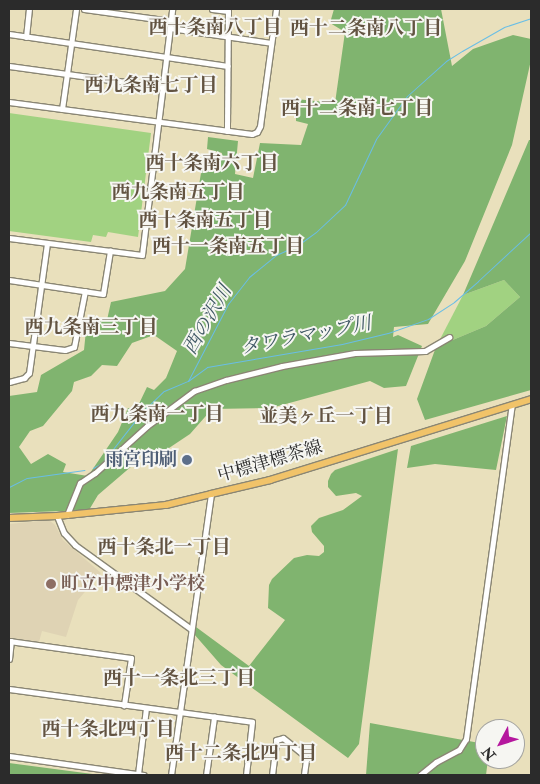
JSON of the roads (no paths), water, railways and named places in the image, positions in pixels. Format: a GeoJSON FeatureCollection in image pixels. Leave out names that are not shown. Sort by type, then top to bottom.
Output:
{"type":"FeatureCollection","features":[{"type":"Feature","properties":{"kind":"main road","name":"中標津標茶線"},"geometry":{"type":"LineString","coordinates":[[9,518],[68,515],[166,504],[211,494],[270,480],[531,399]]}},
{"type":"Feature","properties":{"kind":"street"},"geometry":{"type":"LineString","coordinates":[[26,37],[29,9]]}},
{"type":"Feature","properties":{"kind":"street"},"geometry":{"type":"LineString","coordinates":[[62,109],[76,9]]}},
{"type":"Feature","properties":{"kind":"street"},"geometry":{"type":"LineString","coordinates":[[84,9],[171,21]]}},
{"type":"Feature","properties":{"kind":"street"},"geometry":{"type":"LineString","coordinates":[[9,238],[142,255],[172,9]]}},
{"type":"Feature","properties":{"kind":"street"},"geometry":{"type":"LineString","coordinates":[[212,9],[228,11],[226,131]]}},
{"type":"Feature","properties":{"kind":"street"},"geometry":{"type":"LineString","coordinates":[[9,102],[252,134],[259,130],[276,9]]}},
{"type":"Feature","properties":{"kind":"street"},"geometry":{"type":"LineString","coordinates":[[170,28],[272,43]]}},
{"type":"Feature","properties":{"kind":"street"},"geometry":{"type":"LineString","coordinates":[[9,34],[228,66]]}},
{"type":"Feature","properties":{"kind":"street"},"geometry":{"type":"LineString","coordinates":[[9,66],[162,87]]}},
{"type":"Feature","properties":{"kind":"street"},"geometry":{"type":"LineString","coordinates":[[9,382],[27,376],[47,243]]}},
{"type":"Feature","properties":{"kind":"street"},"geometry":{"type":"LineString","coordinates":[[9,280],[103,294],[110,251]]}},
{"type":"Feature","properties":{"kind":"street"},"geometry":{"type":"LineString","coordinates":[[9,343],[65,350],[74,347],[84,291]]}},
{"type":"Feature","properties":{"kind":"street"},"geometry":{"type":"LineString","coordinates":[[68,515],[80,483],[96,473],[147,426],[194,391],[258,372],[355,353],[424,351],[449,337]]}},
{"type":"Feature","properties":{"kind":"street"},"geometry":{"type":"LineString","coordinates":[[420,775],[436,762],[459,750],[466,739],[512,405]]}},
{"type":"Feature","properties":{"kind":"street"},"geometry":{"type":"LineString","coordinates":[[171,775],[211,494]]}},
{"type":"Feature","properties":{"kind":"street"},"geometry":{"type":"LineString","coordinates":[[56,516],[64,533],[75,545],[191,629]]}},
{"type":"Feature","properties":{"kind":"street"},"geometry":{"type":"LineString","coordinates":[[9,659],[10,641],[131,658],[124,705]]}},
{"type":"Feature","properties":{"kind":"street"},"geometry":{"type":"LineString","coordinates":[[9,688],[252,722],[246,775]]}},
{"type":"Feature","properties":{"kind":"street"},"geometry":{"type":"LineString","coordinates":[[138,774],[146,708]]}},
{"type":"Feature","properties":{"kind":"street"},"geometry":{"type":"LineString","coordinates":[[206,775],[214,717]]}},
{"type":"Feature","properties":{"kind":"street"},"geometry":{"type":"LineString","coordinates":[[272,775],[276,740],[283,738],[304,755],[306,760],[304,775]]}},
{"type":"Feature","properties":{"kind":"street"},"geometry":{"type":"LineString","coordinates":[[9,756],[144,775]]}},
{"type":"Feature","properties":{"kind":"waterway","name":"西の沢川"},"geometry":{"type":"LineString","coordinates":[[188,381],[228,304],[249,277],[276,255],[298,245],[316,232],[345,205],[376,139],[407,96],[446,61],[504,27],[531,18]]}},
{"type":"Feature","properties":{"kind":"waterway","name":"タワラマップ川"},"geometry":{"type":"LineString","coordinates":[[93,468],[102,463],[142,412],[164,391],[188,381],[207,367],[342,344],[388,333],[428,319],[454,302],[531,232]]}},
{"type":"Feature","properties":{"kind":"waterway","name":"タワラマップ川"},"geometry":{"type":"LineString","coordinates":[[9,487],[27,478],[84,470]]}},
{"type":"Feature","properties":{"kind":"place","name":"雨宮印刷"},"geometry":{"type":"Point","coordinates":[187,460]}},
{"type":"Feature","properties":{"kind":"place","name":"町立中標津小学校"},"geometry":{"type":"Point","coordinates":[51,584]}},
{"type":"Feature","properties":{"kind":"district","name":"西十条南八丁目"},"geometry":{"type":"Point","coordinates":[215,28]}},
{"type":"Feature","properties":{"kind":"district","name":"西十二条南八丁目"},"geometry":{"type":"Point","coordinates":[366,29]}},
{"type":"Feature","properties":{"kind":"district","name":"西九条南七丁目"},"geometry":{"type":"Point","coordinates":[151,86]}},
{"type":"Feature","properties":{"kind":"district","name":"西十二条南七丁目"},"geometry":{"type":"Point","coordinates":[357,109]}},
{"type":"Feature","properties":{"kind":"district","name":"西十条南六丁目"},"geometry":{"type":"Point","coordinates":[212,164]}},
{"type":"Feature","properties":{"kind":"district","name":"西九条南五丁目"},"geometry":{"type":"Point","coordinates":[178,193]}},
{"type":"Feature","properties":{"kind":"district","name":"西十条南五丁目"},"geometry":{"type":"Point","coordinates":[205,221]}},
{"type":"Feature","properties":{"kind":"district","name":"西十一条南五丁目"},"geometry":{"type":"Point","coordinates":[228,247]}},
{"type":"Feature","properties":{"kind":"district","name":"西九条南三丁目"},"geometry":{"type":"Point","coordinates":[91,328]}},
{"type":"Feature","properties":{"kind":"district","name":"西九条南一丁目"},"geometry":{"type":"Point","coordinates":[157,415]}},
{"type":"Feature","properties":{"kind":"district","name":"並美ヶ丘一丁目"},"geometry":{"type":"Point","coordinates":[326,417]}},
{"type":"Feature","properties":{"kind":"district","name":"西十条北一丁目"},"geometry":{"type":"Point","coordinates":[164,548]}},
{"type":"Feature","properties":{"kind":"district","name":"西十一条北三丁目"},"geometry":{"type":"Point","coordinates":[179,679]}},
{"type":"Feature","properties":{"kind":"district","name":"西十条北四丁目"},"geometry":{"type":"Point","coordinates":[108,730]}},
{"type":"Feature","properties":{"kind":"district","name":"西十二条北四丁目"},"geometry":{"type":"Point","coordinates":[241,754]}}]}
